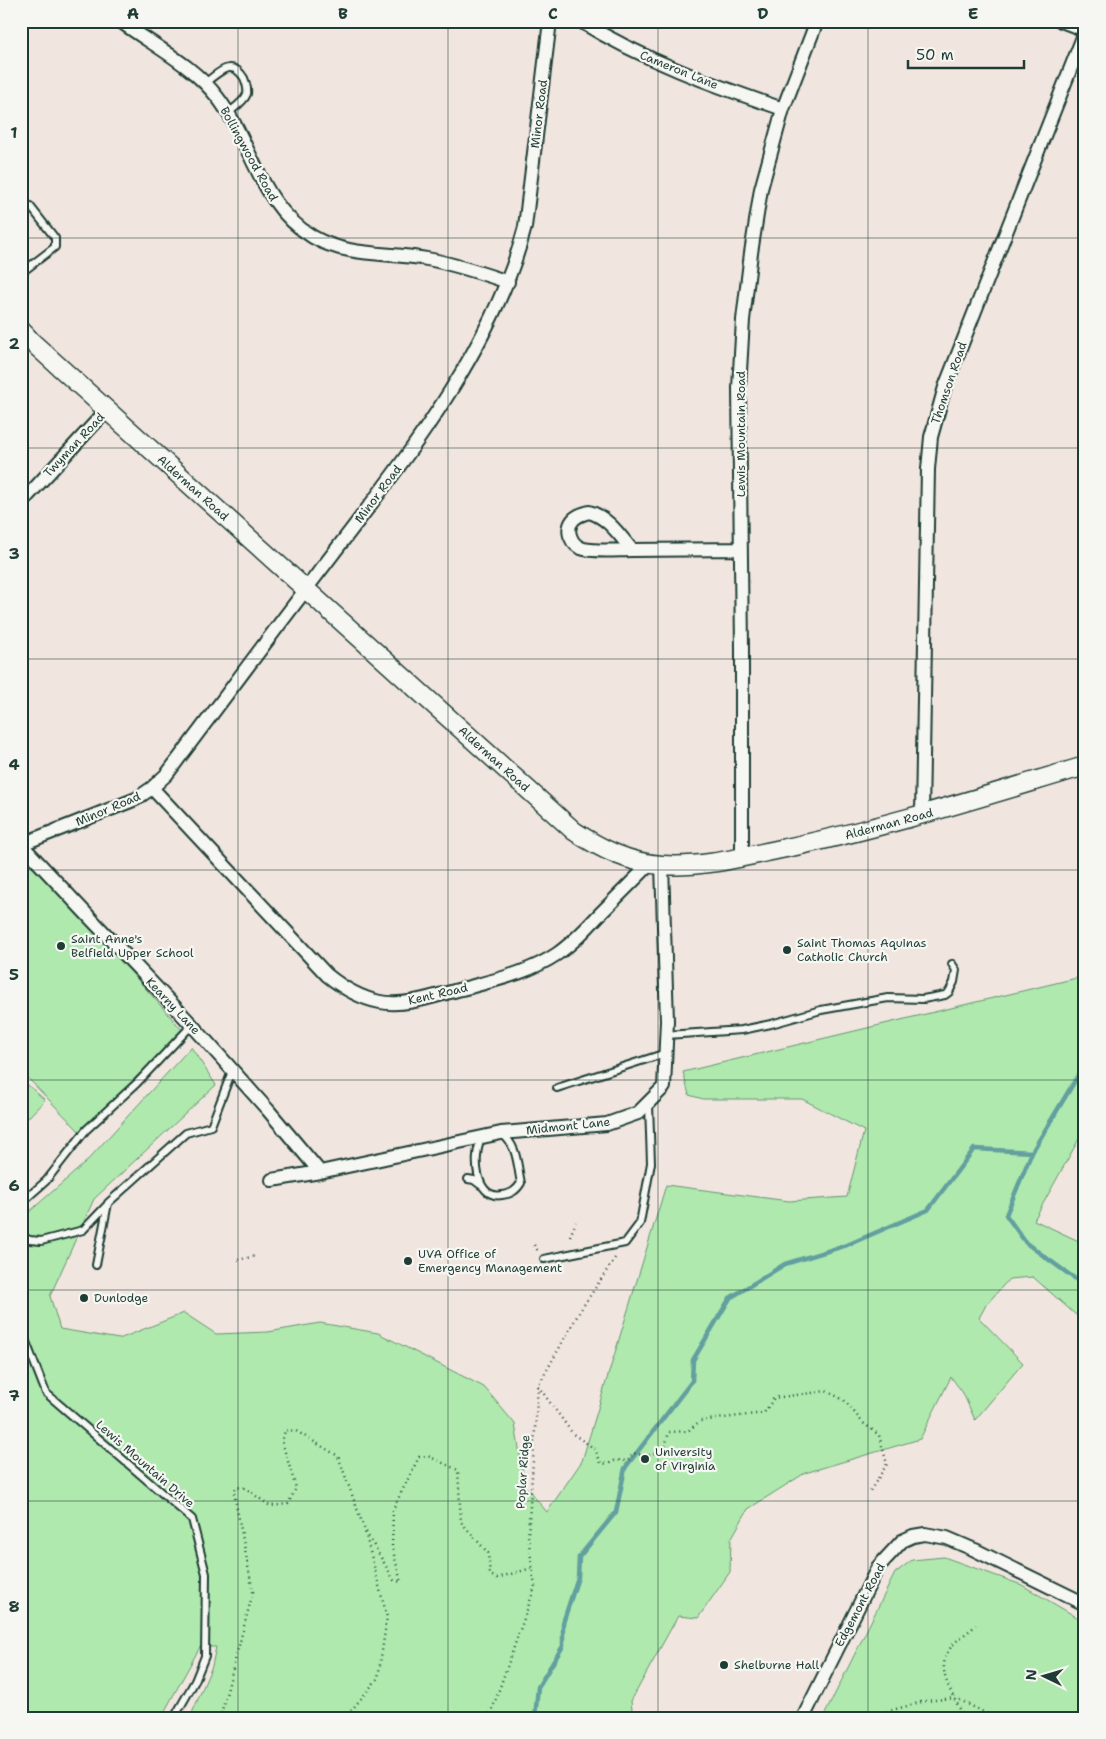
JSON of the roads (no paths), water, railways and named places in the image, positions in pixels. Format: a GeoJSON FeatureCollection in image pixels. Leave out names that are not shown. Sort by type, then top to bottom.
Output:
{"type":"FeatureCollection","features":[{"type":"Feature","properties":{"kind":"main road","name":"Alderman Road"},"geometry":{"type":"LineString","coordinates":[[21,330],[106,410],[574,831],[595,845],[617,855],[656,865],[684,866],[742,857],[842,837],[1085,766]]}},
{"type":"Feature","properties":{"kind":"street","name":"Bollingwood Road"},"geometry":{"type":"LineString","coordinates":[[120,21],[192,71],[220,100],[273,200],[296,226],[314,238],[354,252],[428,259],[508,282]]}},
{"type":"Feature","properties":{"kind":"street","name":"Minor Road"},"geometry":{"type":"LineString","coordinates":[[22,844],[136,799],[167,774],[387,482],[433,416],[483,332],[508,282],[518,252],[524,227],[550,21]]}},
{"type":"Feature","properties":{"kind":"street","name":"Cameron Lane"},"geometry":{"type":"LineString","coordinates":[[580,21],[647,58],[783,109]]}},
{"type":"Feature","properties":{"kind":"street","name":"Lewis Mountain Road"},"geometry":{"type":"LineString","coordinates":[[742,857],[740,388],[743,320],[761,189],[783,109],[817,21]]}},
{"type":"Feature","properties":{"kind":"street"},"geometry":{"type":"LineString","coordinates":[[1061,21],[1085,31]]}},
{"type":"Feature","properties":{"kind":"street","name":"Thomson Road"},"geometry":{"type":"LineString","coordinates":[[922,815],[927,479],[931,437],[945,387],[1085,31]]}},
{"type":"Feature","properties":{"kind":"street","name":"Twyman Road"},"geometry":{"type":"LineString","coordinates":[[21,503],[106,410]]}},
{"type":"Feature","properties":{"kind":"street"},"geometry":{"type":"LineString","coordinates":[[632,550],[603,518],[597,514],[589,512],[580,514],[573,520],[570,527],[570,536],[574,543],[585,550],[632,550],[741,549]]}},
{"type":"Feature","properties":{"kind":"street","name":"Kent Road"},"geometry":{"type":"LineString","coordinates":[[152,788],[326,976],[359,996],[382,1002],[401,1003],[420,1000],[518,974],[540,964],[558,954],[577,938],[656,865]]}},
{"type":"Feature","properties":{"kind":"street","name":"Kearny Lane"},"geometry":{"type":"LineString","coordinates":[[22,844],[192,1025],[320,1172]]}},
{"type":"Feature","properties":{"kind":"street","name":"Midmont Lane"},"geometry":{"type":"LineString","coordinates":[[272,1180],[320,1172],[482,1137],[606,1124],[638,1113],[664,1087],[666,1035],[656,865]]}},
{"type":"Feature","properties":{"kind":"street","name":"Edgemont Road"},"geometry":{"type":"LineString","coordinates":[[803,1718],[878,1567],[902,1541],[913,1536],[925,1534],[947,1538],[1085,1604]]}},
{"type":"Feature","properties":{"kind":"lane"},"geometry":{"type":"LineString","coordinates":[[205,83],[226,68],[232,67],[237,69],[242,75],[247,83],[247,93],[240,103],[228,114]]}},
{"type":"Feature","properties":{"kind":"lane"},"geometry":{"type":"LineString","coordinates":[[21,204],[30,206],[55,238],[56,243],[55,247],[21,272]]}},
{"type":"Feature","properties":{"kind":"lane"},"geometry":{"type":"LineString","coordinates":[[666,1035],[742,1030],[820,1010],[888,998],[923,999],[945,995],[949,992],[954,982],[956,970],[952,964]]}},
{"type":"Feature","properties":{"kind":"lane"},"geometry":{"type":"LineString","coordinates":[[21,1203],[46,1181],[86,1130],[137,1083],[192,1025]]}},
{"type":"Feature","properties":{"kind":"lane"},"geometry":{"type":"LineString","coordinates":[[557,1088],[666,1054]]}},
{"type":"Feature","properties":{"kind":"lane"},"geometry":{"type":"LineString","coordinates":[[21,1234],[30,1240],[41,1241],[83,1230],[108,1203],[186,1133],[211,1126],[232,1070]]}},
{"type":"Feature","properties":{"kind":"lane"},"geometry":{"type":"LineString","coordinates":[[544,1258],[625,1243],[640,1223],[651,1163],[649,1103]]}},
{"type":"Feature","properties":{"kind":"lane"},"geometry":{"type":"LineString","coordinates":[[510,1135],[515,1139],[514,1147]]}},
{"type":"Feature","properties":{"kind":"lane"},"geometry":{"type":"LineString","coordinates":[[477,1166],[468,1179],[474,1180],[487,1192],[496,1196],[516,1191],[521,1184],[510,1135]]}},
{"type":"Feature","properties":{"kind":"lane"},"geometry":{"type":"LineString","coordinates":[[481,1185],[476,1154],[482,1137]]}},
{"type":"Feature","properties":{"kind":"lane"},"geometry":{"type":"LineString","coordinates":[[462,1142],[471,1147],[476,1154]]}},
{"type":"Feature","properties":{"kind":"lane"},"geometry":{"type":"LineString","coordinates":[[96,1266],[108,1203]]}},
{"type":"Feature","properties":{"kind":"lane","name":"Lewis Mountain Drive"},"geometry":{"type":"LineString","coordinates":[[21,1329],[46,1393],[192,1520],[206,1574],[205,1656],[195,1681],[174,1718]]}},
{"type":"Feature","properties":{"kind":"waterway"},"geometry":{"type":"LineString","coordinates":[[1085,1064],[1032,1152],[1006,1215],[1026,1243],[1085,1286]]}},
{"type":"Feature","properties":{"kind":"waterway"},"geometry":{"type":"LineString","coordinates":[[535,1718],[538,1687],[563,1646],[563,1623],[578,1577],[579,1557],[616,1512],[625,1468],[692,1381],[693,1360],[730,1298],[785,1264],[847,1245],[928,1210],[974,1149],[1032,1152]]}},
{"type":"Feature","properties":{"kind":"place","name":"Saint Anne's Belfield Upper School"},"geometry":{"type":"Point","coordinates":[61,946]}},
{"type":"Feature","properties":{"kind":"place","name":"Saint Thomas Aquinas Catholic Church"},"geometry":{"type":"Point","coordinates":[787,950]}},
{"type":"Feature","properties":{"kind":"place","name":"UVA Office of Emergency Management"},"geometry":{"type":"Point","coordinates":[408,1261]}},
{"type":"Feature","properties":{"kind":"place","name":"Dunlodge"},"geometry":{"type":"Point","coordinates":[84,1298]}},
{"type":"Feature","properties":{"kind":"place","name":"University of Virginia"},"geometry":{"type":"Point","coordinates":[645,1459]}},
{"type":"Feature","properties":{"kind":"place","name":"Shelburne Hall"},"geometry":{"type":"Point","coordinates":[724,1665]}}]}
